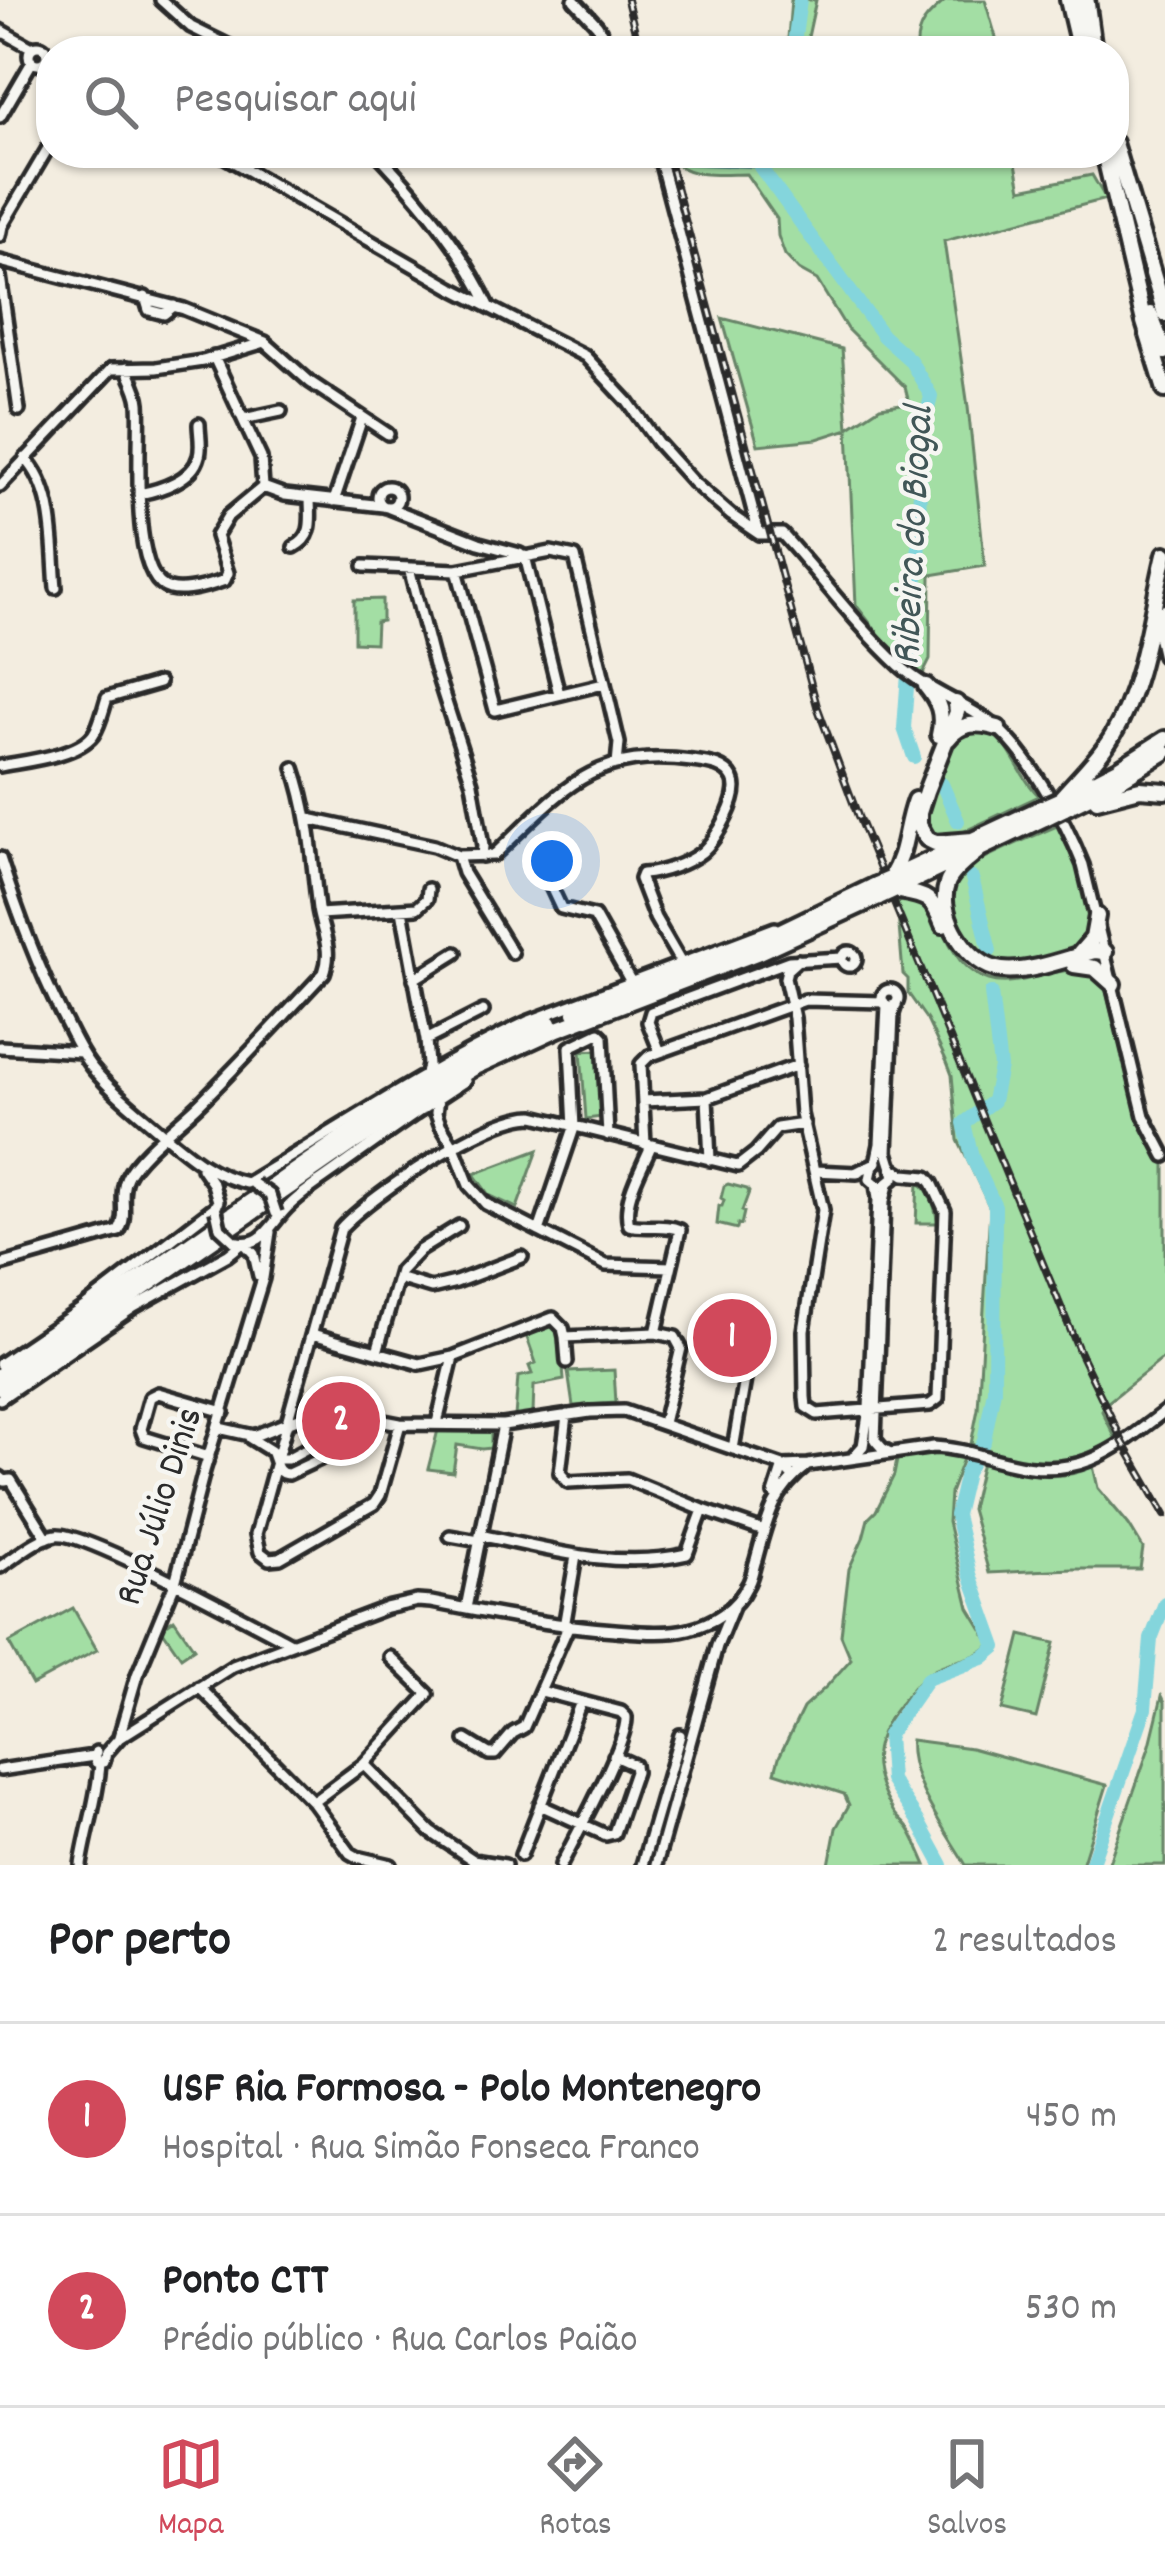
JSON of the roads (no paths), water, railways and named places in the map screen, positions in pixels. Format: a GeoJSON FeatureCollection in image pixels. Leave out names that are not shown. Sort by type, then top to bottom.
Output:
{"type":"FeatureCollection","features":[{"type":"Feature","properties":{"kind":"main road"},"geometry":{"type":"LineString","coordinates":[[1068,0],[1076,36]]}},
{"type":"Feature","properties":{"kind":"main road"},"geometry":{"type":"LineString","coordinates":[[1078,0],[1089,36]]}},
{"type":"Feature","properties":{"kind":"main road"},"geometry":{"type":"LineString","coordinates":[[1108,168],[1165,390]]}},
{"type":"Feature","properties":{"kind":"main road"},"geometry":{"type":"LineString","coordinates":[[1122,168],[1163,305]]}},
{"type":"Feature","properties":{"kind":"main road"},"geometry":{"type":"LineString","coordinates":[[1136,282],[1165,352]]}},
{"type":"Feature","properties":{"kind":"main road"},"geometry":{"type":"LineString","coordinates":[[1064,805],[1123,716],[1165,554]]}},
{"type":"Feature","properties":{"kind":"main road"},"geometry":{"type":"LineString","coordinates":[[1165,612],[1159,629],[1165,655]]}},
{"type":"Feature","properties":{"kind":"main road"},"geometry":{"type":"LineString","coordinates":[[892,884],[902,860],[908,820],[942,739],[940,706],[921,682]]}},
{"type":"Feature","properties":{"kind":"main road"},"geometry":{"type":"LineString","coordinates":[[956,703],[950,709],[919,825],[935,843],[976,845]]}},
{"type":"Feature","properties":{"kind":"main road"},"geometry":{"type":"LineString","coordinates":[[942,739],[972,724],[998,728]]}},
{"type":"Feature","properties":{"kind":"main road"},"geometry":{"type":"LineString","coordinates":[[1064,805],[1165,739]]}},
{"type":"Feature","properties":{"kind":"main road"},"geometry":{"type":"LineString","coordinates":[[0,1375],[345,1137],[481,1053],[892,884],[1122,779],[1165,752]]}},
{"type":"Feature","properties":{"kind":"main road"},"geometry":{"type":"LineString","coordinates":[[1064,805],[1140,789],[1165,791]]}},
{"type":"Feature","properties":{"kind":"main road"},"geometry":{"type":"LineString","coordinates":[[976,845],[950,877],[945,891],[949,915],[970,954],[1002,970],[1106,952]]}},
{"type":"Feature","properties":{"kind":"main road"},"geometry":{"type":"LineString","coordinates":[[892,884],[929,898],[956,951],[987,974],[1018,977],[1073,961],[1093,938],[1096,916]]}},
{"type":"Feature","properties":{"kind":"main road"},"geometry":{"type":"LineString","coordinates":[[0,1387],[413,1103],[475,1067],[759,952],[876,891]]}},
{"type":"Feature","properties":{"kind":"main road"},"geometry":{"type":"LineString","coordinates":[[1073,961],[1095,968],[1113,984]]}},
{"type":"Feature","properties":{"kind":"street"},"geometry":{"type":"LineString","coordinates":[[161,0],[191,27],[209,36]]}},
{"type":"Feature","properties":{"kind":"street"},"geometry":{"type":"LineString","coordinates":[[574,0],[603,36]]}},
{"type":"Feature","properties":{"kind":"street"},"geometry":{"type":"LineString","coordinates":[[1089,0],[1092,36]]}},
{"type":"Feature","properties":{"kind":"street"},"geometry":{"type":"LineString","coordinates":[[0,30],[36,48]]}},
{"type":"Feature","properties":{"kind":"street"},"geometry":{"type":"LineString","coordinates":[[32,48],[32,62]]}},
{"type":"Feature","properties":{"kind":"street"},"geometry":{"type":"LineString","coordinates":[[32,62],[36,62]]}},
{"type":"Feature","properties":{"kind":"street"},"geometry":{"type":"LineString","coordinates":[[0,117],[32,62]]}},
{"type":"Feature","properties":{"kind":"street"},"geometry":{"type":"LineString","coordinates":[[0,236],[36,168]]}},
{"type":"Feature","properties":{"kind":"street"},"geometry":{"type":"LineString","coordinates":[[244,168],[452,289],[585,356],[693,482],[759,534],[782,534],[897,663],[998,728],[1067,827],[1084,866],[1144,1116],[1165,1156]]}},
{"type":"Feature","properties":{"kind":"street"},"geometry":{"type":"LineString","coordinates":[[390,168],[426,206],[471,268],[489,306]]}},
{"type":"Feature","properties":{"kind":"street"},"geometry":{"type":"LineString","coordinates":[[662,168],[759,534]]}},
{"type":"Feature","properties":{"kind":"street"},"geometry":{"type":"LineString","coordinates":[[0,261],[175,306],[265,342],[310,382],[388,434]]}},
{"type":"Feature","properties":{"kind":"street"},"geometry":{"type":"LineString","coordinates":[[0,276],[19,410]]}},
{"type":"Feature","properties":{"kind":"street"},"geometry":{"type":"LineString","coordinates":[[217,356],[225,346],[224,326]]}},
{"type":"Feature","properties":{"kind":"street"},"geometry":{"type":"LineString","coordinates":[[0,486],[110,370],[156,368],[265,342]]}},
{"type":"Feature","properties":{"kind":"street"},"geometry":{"type":"LineString","coordinates":[[217,356],[261,458],[263,487]]}},
{"type":"Feature","properties":{"kind":"street"},"geometry":{"type":"LineString","coordinates":[[125,368],[139,398],[143,547],[157,580],[170,589],[225,580],[228,573],[216,536],[220,526],[263,487]]}},
{"type":"Feature","properties":{"kind":"street"},"geometry":{"type":"LineString","coordinates":[[243,419],[281,411]]}},
{"type":"Feature","properties":{"kind":"street"},"geometry":{"type":"LineString","coordinates":[[334,501],[362,418]]}},
{"type":"Feature","properties":{"kind":"street"},"geometry":{"type":"LineString","coordinates":[[139,494],[163,489],[194,467],[200,453],[199,424]]}},
{"type":"Feature","properties":{"kind":"street"},"geometry":{"type":"LineString","coordinates":[[25,458],[42,482],[48,504],[56,588]]}},
{"type":"Feature","properties":{"kind":"street"},"geometry":{"type":"LineString","coordinates":[[263,487],[285,495],[385,506],[525,556]]}},
{"type":"Feature","properties":{"kind":"street"},"geometry":{"type":"LineString","coordinates":[[294,547],[310,532],[310,498]]}},
{"type":"Feature","properties":{"kind":"street"},"geometry":{"type":"LineString","coordinates":[[364,566],[457,570],[551,552],[575,557],[619,743],[617,764]]}},
{"type":"Feature","properties":{"kind":"street"},"geometry":{"type":"LineString","coordinates":[[525,556],[559,694]]}},
{"type":"Feature","properties":{"kind":"street"},"geometry":{"type":"LineString","coordinates":[[410,568],[472,783],[482,856]]}},
{"type":"Feature","properties":{"kind":"street"},"geometry":{"type":"LineString","coordinates":[[457,570],[495,710],[603,684]]}},
{"type":"Feature","properties":{"kind":"street"},"geometry":{"type":"LineString","coordinates":[[0,766],[72,750],[92,737],[107,698],[159,683]]}},
{"type":"Feature","properties":{"kind":"street"},"geometry":{"type":"LineString","coordinates":[[309,819],[434,846],[458,856],[494,855],[595,769],[660,758],[719,766],[734,779],[736,796],[705,850],[663,870],[642,874],[640,880],[681,963]]}},
{"type":"Feature","properties":{"kind":"street"},"geometry":{"type":"LineString","coordinates":[[0,1265],[119,1231],[124,1225],[123,1189],[136,1163],[324,973],[329,950],[319,914],[309,819],[294,768]]}},
{"type":"Feature","properties":{"kind":"street"},"geometry":{"type":"LineString","coordinates":[[458,856],[463,873],[512,953]]}},
{"type":"Feature","properties":{"kind":"street"},"geometry":{"type":"LineString","coordinates":[[0,858],[4,887],[81,1052],[105,1082],[194,1159],[222,1177],[270,1195],[274,1222]]}},
{"type":"Feature","properties":{"kind":"street"},"geometry":{"type":"LineString","coordinates":[[544,874],[562,908],[594,916],[631,982]]}},
{"type":"Feature","properties":{"kind":"street"},"geometry":{"type":"LineString","coordinates":[[319,914],[417,908],[427,899],[428,889]]}},
{"type":"Feature","properties":{"kind":"street"},"geometry":{"type":"LineString","coordinates":[[402,910],[426,1040],[426,1074]]}},
{"type":"Feature","properties":{"kind":"street"},"geometry":{"type":"LineString","coordinates":[[0,1364],[217,1206],[229,1188],[247,1183],[453,1059],[526,1022],[813,916]]}},
{"type":"Feature","properties":{"kind":"street"},"geometry":{"type":"LineString","coordinates":[[414,979],[456,953]]}},
{"type":"Feature","properties":{"kind":"street"},"geometry":{"type":"LineString","coordinates":[[660,1052],[648,1022],[651,1012],[788,961],[842,958]]}},
{"type":"Feature","properties":{"kind":"street"},"geometry":{"type":"LineString","coordinates":[[798,960],[785,978],[804,1124],[823,1219],[804,1331],[806,1407],[817,1414],[875,1413],[930,1405],[938,1399],[945,1211],[927,1177],[911,1176],[885,1161],[855,1173]]}},
{"type":"Feature","properties":{"kind":"street"},"geometry":{"type":"LineString","coordinates":[[768,969],[785,978]]}},
{"type":"Feature","properties":{"kind":"street"},"geometry":{"type":"LineString","coordinates":[[656,1333],[680,1230],[638,1227],[626,1221],[626,1207],[648,1145],[640,1064],[660,1052],[805,1000],[885,1001]]}},
{"type":"Feature","properties":{"kind":"street"},"geometry":{"type":"LineString","coordinates":[[875,1413],[878,1199],[873,1182],[880,1144],[885,1001]]}},
{"type":"Feature","properties":{"kind":"street"},"geometry":{"type":"LineString","coordinates":[[871,1448],[884,1201],[892,1167],[886,1152],[893,1014],[885,1001]]}},
{"type":"Feature","properties":{"kind":"street"},"geometry":{"type":"LineString","coordinates":[[0,1399],[134,1307],[241,1242],[262,1238],[306,1192],[415,1112],[485,1068],[616,1007]]}},
{"type":"Feature","properties":{"kind":"street"},"geometry":{"type":"LineString","coordinates":[[426,1040],[483,1011]]}},
{"type":"Feature","properties":{"kind":"street"},"geometry":{"type":"LineString","coordinates":[[539,1231],[574,1128],[570,1047],[599,1033],[603,1037],[608,1135]]}},
{"type":"Feature","properties":{"kind":"street"},"geometry":{"type":"LineString","coordinates":[[426,1040],[435,1057],[453,1059]]}},
{"type":"Feature","properties":{"kind":"street"},"geometry":{"type":"LineString","coordinates":[[0,1047],[81,1052]]}},
{"type":"Feature","properties":{"kind":"street"},"geometry":{"type":"LineString","coordinates":[[643,1101],[707,1098],[798,1065]]}},
{"type":"Feature","properties":{"kind":"street"},"geometry":{"type":"LineString","coordinates":[[440,1097],[436,1113],[440,1124],[470,1185],[486,1204],[606,1265],[670,1267]]}},
{"type":"Feature","properties":{"kind":"street"},"geometry":{"type":"LineString","coordinates":[[707,1098],[710,1160]]}},
{"type":"Feature","properties":{"kind":"street"},"geometry":{"type":"LineString","coordinates":[[415,1112],[427,1112],[440,1124]]}},
{"type":"Feature","properties":{"kind":"street"},"geometry":{"type":"LineString","coordinates":[[400,1424],[374,1504],[280,1558],[269,1559],[260,1552],[256,1534],[341,1228],[355,1212],[454,1147],[524,1116],[738,1166],[777,1128],[804,1124]]}},
{"type":"Feature","properties":{"kind":"street"},"geometry":{"type":"LineString","coordinates":[[194,1159],[208,1175],[220,1228],[241,1242],[257,1264],[258,1293]]}},
{"type":"Feature","properties":{"kind":"street"},"geometry":{"type":"LineString","coordinates":[[814,1171],[855,1173],[890,1184],[911,1176]]}},
{"type":"Feature","properties":{"kind":"street","name":"Rua Júlio Dinis"},"geometry":{"type":"LineString","coordinates":[[119,1738],[137,1675],[176,1583],[274,1222]]}},
{"type":"Feature","properties":{"kind":"street"},"geometry":{"type":"LineString","coordinates":[[377,1352],[400,1270],[420,1250],[459,1226]]}},
{"type":"Feature","properties":{"kind":"street"},"geometry":{"type":"LineString","coordinates":[[398,1278],[431,1288],[522,1257]]}},
{"type":"Feature","properties":{"kind":"street"},"geometry":{"type":"LineString","coordinates":[[312,1334],[420,1364],[454,1357],[553,1318],[563,1328],[567,1362]]}},
{"type":"Feature","properties":{"kind":"street"},"geometry":{"type":"LineString","coordinates":[[733,1449],[754,1327]]}},
{"type":"Feature","properties":{"kind":"street"},"geometry":{"type":"LineString","coordinates":[[565,1337],[656,1333],[675,1337],[681,1348],[663,1423]]}},
{"type":"Feature","properties":{"kind":"street"},"geometry":{"type":"LineString","coordinates":[[437,1423],[454,1357]]}},
{"type":"Feature","properties":{"kind":"street"},"geometry":{"type":"LineString","coordinates":[[297,1390],[303,1401],[322,1408],[400,1424],[503,1425],[624,1411],[782,1466],[850,1459],[871,1448]]}},
{"type":"Feature","properties":{"kind":"street"},"geometry":{"type":"LineString","coordinates":[[209,1457],[144,1437],[140,1429],[150,1397],[158,1393],[224,1412]]}},
{"type":"Feature","properties":{"kind":"street"},"geometry":{"type":"LineString","coordinates":[[219,1428],[254,1436],[322,1408]]}},
{"type":"Feature","properties":{"kind":"street"},"geometry":{"type":"LineString","coordinates":[[850,1459],[863,1446],[890,1453],[934,1447],[1028,1467],[1074,1468],[1114,1448],[1165,1411]]}},
{"type":"Feature","properties":{"kind":"street"},"geometry":{"type":"LineString","coordinates":[[567,1415],[560,1472],[568,1482],[619,1477],[764,1531]]}},
{"type":"Feature","properties":{"kind":"street"},"geometry":{"type":"LineString","coordinates":[[466,1609],[503,1425]]}},
{"type":"Feature","properties":{"kind":"street"},"geometry":{"type":"LineString","coordinates":[[266,1433],[282,1444]]}},
{"type":"Feature","properties":{"kind":"street"},"geometry":{"type":"LineString","coordinates":[[245,1435],[272,1451],[283,1474],[320,1459],[323,1448],[313,1445],[280,1461]]}},
{"type":"Feature","properties":{"kind":"street"},"geometry":{"type":"LineString","coordinates":[[771,1509],[792,1476],[808,1465]]}},
{"type":"Feature","properties":{"kind":"street"},"geometry":{"type":"LineString","coordinates":[[782,1466],[792,1476]]}},
{"type":"Feature","properties":{"kind":"street"},"geometry":{"type":"LineString","coordinates":[[656,1865],[717,1646],[733,1606],[749,1584],[782,1466]]}},
{"type":"Feature","properties":{"kind":"street"},"geometry":{"type":"LineString","coordinates":[[2,1481],[11,1480],[47,1538]]}},
{"type":"Feature","properties":{"kind":"street"},"geometry":{"type":"LineString","coordinates":[[451,1536],[576,1556],[657,1561],[687,1554],[703,1510]]}},
{"type":"Feature","properties":{"kind":"street"},"geometry":{"type":"LineString","coordinates":[[0,1567],[57,1534],[76,1537],[290,1642]]}},
{"type":"Feature","properties":{"kind":"street"},"geometry":{"type":"LineString","coordinates":[[466,1740],[495,1754],[513,1733],[523,1730],[566,1627],[576,1556]]}},
{"type":"Feature","properties":{"kind":"street"},"geometry":{"type":"LineString","coordinates":[[0,1770],[100,1757],[119,1738],[233,1666],[386,1608],[417,1601],[566,1627],[648,1633],[693,1628],[733,1606]]}},
{"type":"Feature","properties":{"kind":"street"},"geometry":{"type":"LineString","coordinates":[[693,1628],[706,1633],[717,1646]]}},
{"type":"Feature","properties":{"kind":"street"},"geometry":{"type":"LineString","coordinates":[[313,1802],[364,1764],[428,1694],[390,1657]]}},
{"type":"Feature","properties":{"kind":"street"},"geometry":{"type":"LineString","coordinates":[[199,1687],[313,1802],[350,1853],[391,1865]]}},
{"type":"Feature","properties":{"kind":"street"},"geometry":{"type":"LineString","coordinates":[[541,1691],[626,1717],[627,1726],[614,1756],[561,1865]]}},
{"type":"Feature","properties":{"kind":"street"},"geometry":{"type":"LineString","coordinates":[[521,1856],[581,1702]]}},
{"type":"Feature","properties":{"kind":"street"},"geometry":{"type":"LineString","coordinates":[[642,1865],[680,1735]]}},
{"type":"Feature","properties":{"kind":"street"},"geometry":{"type":"LineString","coordinates":[[540,1805],[606,1835],[614,1833],[635,1772],[634,1765],[614,1756]]}},
{"type":"Feature","properties":{"kind":"street"},"geometry":{"type":"LineString","coordinates":[[82,1865],[99,1786],[100,1757]]}},
{"type":"Feature","properties":{"kind":"street"},"geometry":{"type":"LineString","coordinates":[[364,1764],[431,1832],[472,1863],[505,1865]]}},
{"type":"Feature","properties":{"kind":"waterway","name":"Ribeira do Biogal"},"geometry":{"type":"LineString","coordinates":[[795,36],[800,0]]}},
{"type":"Feature","properties":{"kind":"waterway","name":"Ribeira do Biogal"},"geometry":{"type":"LineString","coordinates":[[761,168],[883,336],[910,360],[931,396],[921,441],[918,570],[904,728],[914,757]]}},
{"type":"Feature","properties":{"kind":"waterway","name":"Ribeira do Biogal"},"geometry":{"type":"LineString","coordinates":[[942,784],[958,821]]}},
{"type":"Feature","properties":{"kind":"waterway","name":"Ribeira do Biogal"},"geometry":{"type":"LineString","coordinates":[[972,878],[990,951]]}},
{"type":"Feature","properties":{"kind":"waterway","name":"Ribeira do Biogal"},"geometry":{"type":"LineString","coordinates":[[942,1865],[891,1780],[888,1735],[927,1679],[983,1658],[996,1647],[970,1574],[956,1515],[966,1473],[984,1441],[994,1390],[995,1206],[972,1157],[964,1123],[993,1101],[1000,1067],[991,993]]}},
{"type":"Feature","properties":{"kind":"waterway"},"geometry":{"type":"LineString","coordinates":[[1091,1865],[1145,1709],[1151,1639],[1165,1603]]}},
{"type":"Feature","properties":{"kind":"railway"},"geometry":{"type":"LineString","coordinates":[[627,0],[636,36]]}},
{"type":"Feature","properties":{"kind":"railway"},"geometry":{"type":"LineString","coordinates":[[671,168],[817,706],[1080,1353],[1165,1515]]}},
{"type":"Feature","properties":{"kind":"place","name":"USF Ria Formosa - Polo Montenegro"},"geometry":{"type":"Point","coordinates":[732,1338]}},
{"type":"Feature","properties":{"kind":"place","name":"Ponto CTT"},"geometry":{"type":"Point","coordinates":[341,1421]}}]}
